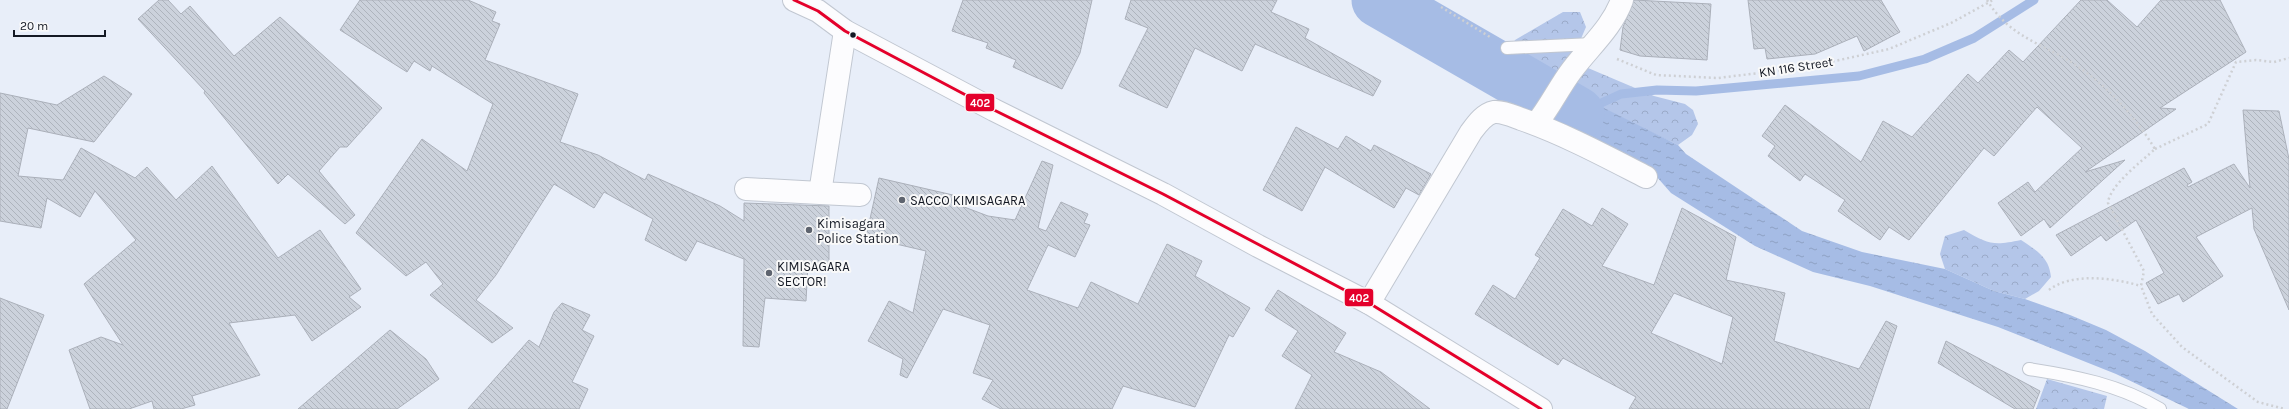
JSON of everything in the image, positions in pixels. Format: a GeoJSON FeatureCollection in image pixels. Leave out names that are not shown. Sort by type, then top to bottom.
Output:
{"type":"FeatureCollection","features":[{"type":"Feature","properties":{"kind":"main road"},"geometry":{"type":"LineString","coordinates":[[794,0],[818,11],[845,31],[994,110],[1156,191],[1258,246],[1370,303],[1541,409]]}},
{"type":"Feature","properties":{"kind":"main road"},"geometry":{"type":"LineString","coordinates":[[1540,119],[1572,70],[1595,44],[1618,12],[1622,0]]}},
{"type":"Feature","properties":{"kind":"main road"},"geometry":{"type":"LineString","coordinates":[[820,192],[845,31]]}},
{"type":"Feature","properties":{"kind":"main road"},"geometry":{"type":"LineString","coordinates":[[1370,303],[1478,122],[1490,114],[1501,113],[1540,119],[1561,134],[1646,176]]}},
{"type":"Feature","properties":{"kind":"main road"},"geometry":{"type":"LineString","coordinates":[[746,189],[860,195]]}},
{"type":"Feature","properties":{"kind":"lane"},"geometry":{"type":"LineString","coordinates":[[1507,48],[1595,44]]}},
{"type":"Feature","properties":{"kind":"lane"},"geometry":{"type":"LineString","coordinates":[[2029,369],[2056,373],[2116,388],[2143,399],[2160,409]]}},
{"type":"Feature","properties":{"kind":"path","name":"KN 116 Street"},"geometry":{"type":"LineString","coordinates":[[1595,44],[1619,60],[1656,75],[1718,78],[1808,67],[1889,49],[1951,23],[1988,1],[1993,0]]}},
{"type":"Feature","properties":{"kind":"path"},"geometry":{"type":"LineString","coordinates":[[1988,1],[1993,10],[2006,25],[2067,59],[2110,92],[2139,123],[2155,149]]}},
{"type":"Feature","properties":{"kind":"path"},"geometry":{"type":"LineString","coordinates":[[1441,7],[1507,48]]}},
{"type":"Feature","properties":{"kind":"path"},"geometry":{"type":"LineString","coordinates":[[2285,409],[2258,402],[2182,347],[2152,314],[2141,286],[2144,271],[2108,203],[2109,196],[2129,173],[2155,149],[2208,124],[2236,62],[2256,60],[2274,62],[2289,58]]}},
{"type":"Feature","properties":{"kind":"path"},"geometry":{"type":"LineString","coordinates":[[2049,290],[2071,279],[2082,278],[2141,286]]}},
{"type":"Feature","properties":{"kind":"green space"},"geometry":{"type":"Polygon","coordinates":[[[1563,12],[1580,12],[1586,27],[1574,55],[1555,80],[1534,75],[1517,66],[1508,55],[1515,40],[1563,12]]]}},
{"type":"Feature","properties":{"kind":"green space"},"geometry":{"type":"Polygon","coordinates":[[[1588,68],[1654,96],[1685,104],[1693,110],[1698,124],[1692,135],[1678,145],[1606,110],[1580,94],[1574,88],[1577,75],[1588,68]]]}},
{"type":"Feature","properties":{"kind":"green space"},"geometry":{"type":"Polygon","coordinates":[[[1964,230],[1985,241],[2004,243],[2021,240],[2037,251],[2045,259],[2050,270],[2051,277],[2039,291],[2025,299],[1994,291],[1945,269],[1940,254],[1945,236],[1964,230]]]}},
{"type":"Feature","properties":{"kind":"green space"},"geometry":{"type":"Polygon","coordinates":[[[2047,379],[2107,396],[2104,409],[2036,409],[2047,379]]]}},
{"type":"Feature","properties":{"kind":"water"},"geometry":{"type":"Polygon","coordinates":[[[1596,104],[1678,145],[1686,154],[1802,231],[1862,252],[1945,269],[1994,291],[2025,299],[2070,315],[2106,330],[2145,351],[2238,409],[2189,409],[2116,374],[1998,327],[1870,286],[1813,272],[1755,246],[1671,193],[1656,176],[1617,151],[1571,126],[1577,114],[1596,104]]]}},
{"type":"Feature","properties":{"kind":"building"},"geometry":{"type":"Polygon","coordinates":[[[159,0],[168,0],[181,14],[190,6],[234,56],[280,17],[382,108],[347,147],[340,147],[319,171],[355,215],[345,224],[288,174],[278,184],[204,93],[205,91],[138,19],[159,0]]]}},
{"type":"Feature","properties":{"kind":"building"},"geometry":{"type":"Polygon","coordinates":[[[360,0],[468,0],[496,12],[492,21],[500,24],[485,60],[578,94],[560,142],[598,155],[645,180],[648,174],[720,206],[744,221],[744,203],[829,206],[829,264],[808,264],[806,301],[765,298],[759,347],[743,346],[744,259],[697,241],[686,261],[645,240],[653,219],[604,192],[594,208],[554,184],[496,275],[476,300],[513,328],[492,343],[430,295],[443,284],[426,262],[406,276],[356,233],[422,139],[467,171],[493,104],[432,66],[430,71],[414,61],[407,72],[340,30],[360,0]]]}},
{"type":"Feature","properties":{"kind":"building"},"geometry":{"type":"Polygon","coordinates":[[[963,0],[1092,0],[1080,53],[1062,89],[1013,67],[1016,60],[986,48],[988,43],[952,31],[963,0]]]}},
{"type":"Feature","properties":{"kind":"building"},"geometry":{"type":"Polygon","coordinates":[[[1131,0],[1277,0],[1271,12],[1309,29],[1305,38],[1381,81],[1373,96],[1255,44],[1242,71],[1195,48],[1167,108],[1119,86],[1148,28],[1125,19],[1131,0]]]}},
{"type":"Feature","properties":{"kind":"building"},"geometry":{"type":"Polygon","coordinates":[[[1634,0],[1711,4],[1707,60],[1640,56],[1620,50],[1623,27],[1634,0]]]}},
{"type":"Feature","properties":{"kind":"building"},"geometry":{"type":"Polygon","coordinates":[[[1748,0],[1881,0],[1900,32],[1864,51],[1857,36],[1815,54],[1767,59],[1765,48],[1754,49],[1748,0]]]}},
{"type":"Feature","properties":{"kind":"building"},"geometry":{"type":"Polygon","coordinates":[[[2081,0],[2107,0],[2137,27],[2161,0],[2220,0],[2246,52],[2160,108],[2176,109],[2085,172],[2125,160],[2050,228],[2044,219],[2021,236],[1998,203],[2028,182],[2035,192],[2082,148],[2037,107],[1994,156],[1984,148],[1909,240],[1889,227],[1880,240],[1838,211],[1845,200],[1805,174],[1800,181],[1768,156],[1775,146],[1762,136],[1785,105],[1861,162],[1883,121],[1912,137],[1968,74],[1978,83],[2009,50],[2023,62],[2081,0]]]}},
{"type":"Feature","properties":{"kind":"building"},"geometry":{"type":"Polygon","coordinates":[[[104,76],[132,94],[94,142],[28,128],[18,176],[63,180],[81,148],[135,178],[147,167],[176,200],[212,166],[278,258],[320,230],[361,289],[349,297],[361,307],[312,341],[295,315],[229,323],[260,375],[192,396],[195,405],[181,409],[154,409],[152,401],[129,409],[90,409],[69,350],[101,337],[123,345],[84,284],[136,240],[95,191],[80,217],[47,198],[41,228],[0,221],[0,93],[57,105],[104,76]]]}},
{"type":"Feature","properties":{"kind":"building"},"geometry":{"type":"Polygon","coordinates":[[[2243,110],[2279,111],[2289,159],[2289,310],[2254,229],[2252,208],[2196,237],[2223,276],[2183,302],[2179,294],[2158,304],[2146,283],[2164,273],[2136,220],[2106,241],[2101,235],[2071,256],[2056,235],[2184,168],[2192,182],[2187,185],[2188,187],[2234,164],[2250,188],[2243,110]]]}},
{"type":"Feature","properties":{"kind":"building"},"geometry":{"type":"Polygon","coordinates":[[[1296,127],[1338,149],[1346,136],[1371,151],[1374,145],[1431,174],[1419,195],[1406,188],[1394,208],[1325,167],[1302,211],[1263,190],[1296,127]]]}},
{"type":"Feature","properties":{"kind":"building"},"geometry":{"type":"Polygon","coordinates":[[[1042,161],[1053,165],[1038,228],[1046,231],[1061,202],[1088,214],[1084,223],[1090,225],[1075,257],[1048,245],[1027,290],[1078,308],[1091,282],[1138,304],[1167,244],[1202,261],[1195,276],[1250,308],[1233,337],[1229,335],[1195,407],[1123,386],[1112,409],[1001,409],[982,399],[993,380],[973,373],[990,325],[943,309],[907,378],[900,375],[903,359],[868,341],[889,301],[913,313],[926,251],[866,237],[879,178],[953,195],[951,202],[988,216],[1015,220],[1042,161]]]}},
{"type":"Feature","properties":{"kind":"building"},"geometry":{"type":"Polygon","coordinates":[[[1602,208],[1628,224],[1602,266],[1654,285],[1682,208],[1736,237],[1726,280],[1785,293],[1774,341],[1859,369],[1886,321],[1897,326],[1869,409],[1629,409],[1636,397],[1563,358],[1558,365],[1475,314],[1493,285],[1515,299],[1540,258],[1535,255],[1563,209],[1592,226],[1602,208]],[[1674,293],[1651,333],[1722,364],[1733,317],[1674,293]]]}},
{"type":"Feature","properties":{"kind":"building"},"geometry":{"type":"Polygon","coordinates":[[[1278,290],[1346,333],[1334,352],[1381,372],[1430,409],[1295,409],[1312,375],[1282,356],[1298,331],[1265,310],[1278,290]]]}},
{"type":"Feature","properties":{"kind":"building"},"geometry":{"type":"Polygon","coordinates":[[[0,298],[44,315],[7,409],[0,409],[0,298]]]}},
{"type":"Feature","properties":{"kind":"building"},"geometry":{"type":"Polygon","coordinates":[[[562,303],[590,315],[582,330],[594,336],[572,382],[588,389],[579,409],[468,409],[529,340],[539,347],[554,312],[562,303]]]}},
{"type":"Feature","properties":{"kind":"building"},"geometry":{"type":"Polygon","coordinates":[[[390,330],[426,359],[439,379],[397,409],[298,409],[390,330]]]}},
{"type":"Feature","properties":{"kind":"building"},"geometry":{"type":"Polygon","coordinates":[[[1946,341],[2040,391],[2033,409],[2015,409],[1938,363],[1946,341]]]}},
{"type":"Feature","properties":{"kind":"waterway"},"geometry":{"type":"LineString","coordinates":[[1379,0],[1577,114]]}},
{"type":"Feature","properties":{"kind":"waterway"},"geometry":{"type":"LineString","coordinates":[[1577,114],[1621,94],[1657,90],[1696,91],[1859,76],[1925,59],[1974,38],[2034,0]]}},
{"type":"Feature","properties":{"kind":"transit line","name":"402"},"geometry":{"type":"LineString","coordinates":[[794,0],[818,11],[845,31],[994,110],[1163,194],[1369,303],[1541,409]]}},
{"type":"Feature","properties":{"kind":"place","name":"SACCO KIMISAGARA"},"geometry":{"type":"Point","coordinates":[902,200]}},
{"type":"Feature","properties":{"kind":"place","name":"Kimisagara Police Station"},"geometry":{"type":"Point","coordinates":[809,230]}},
{"type":"Feature","properties":{"kind":"place","name":"KIMISAGARA SECTOR!"},"geometry":{"type":"Point","coordinates":[769,273]}}]}
